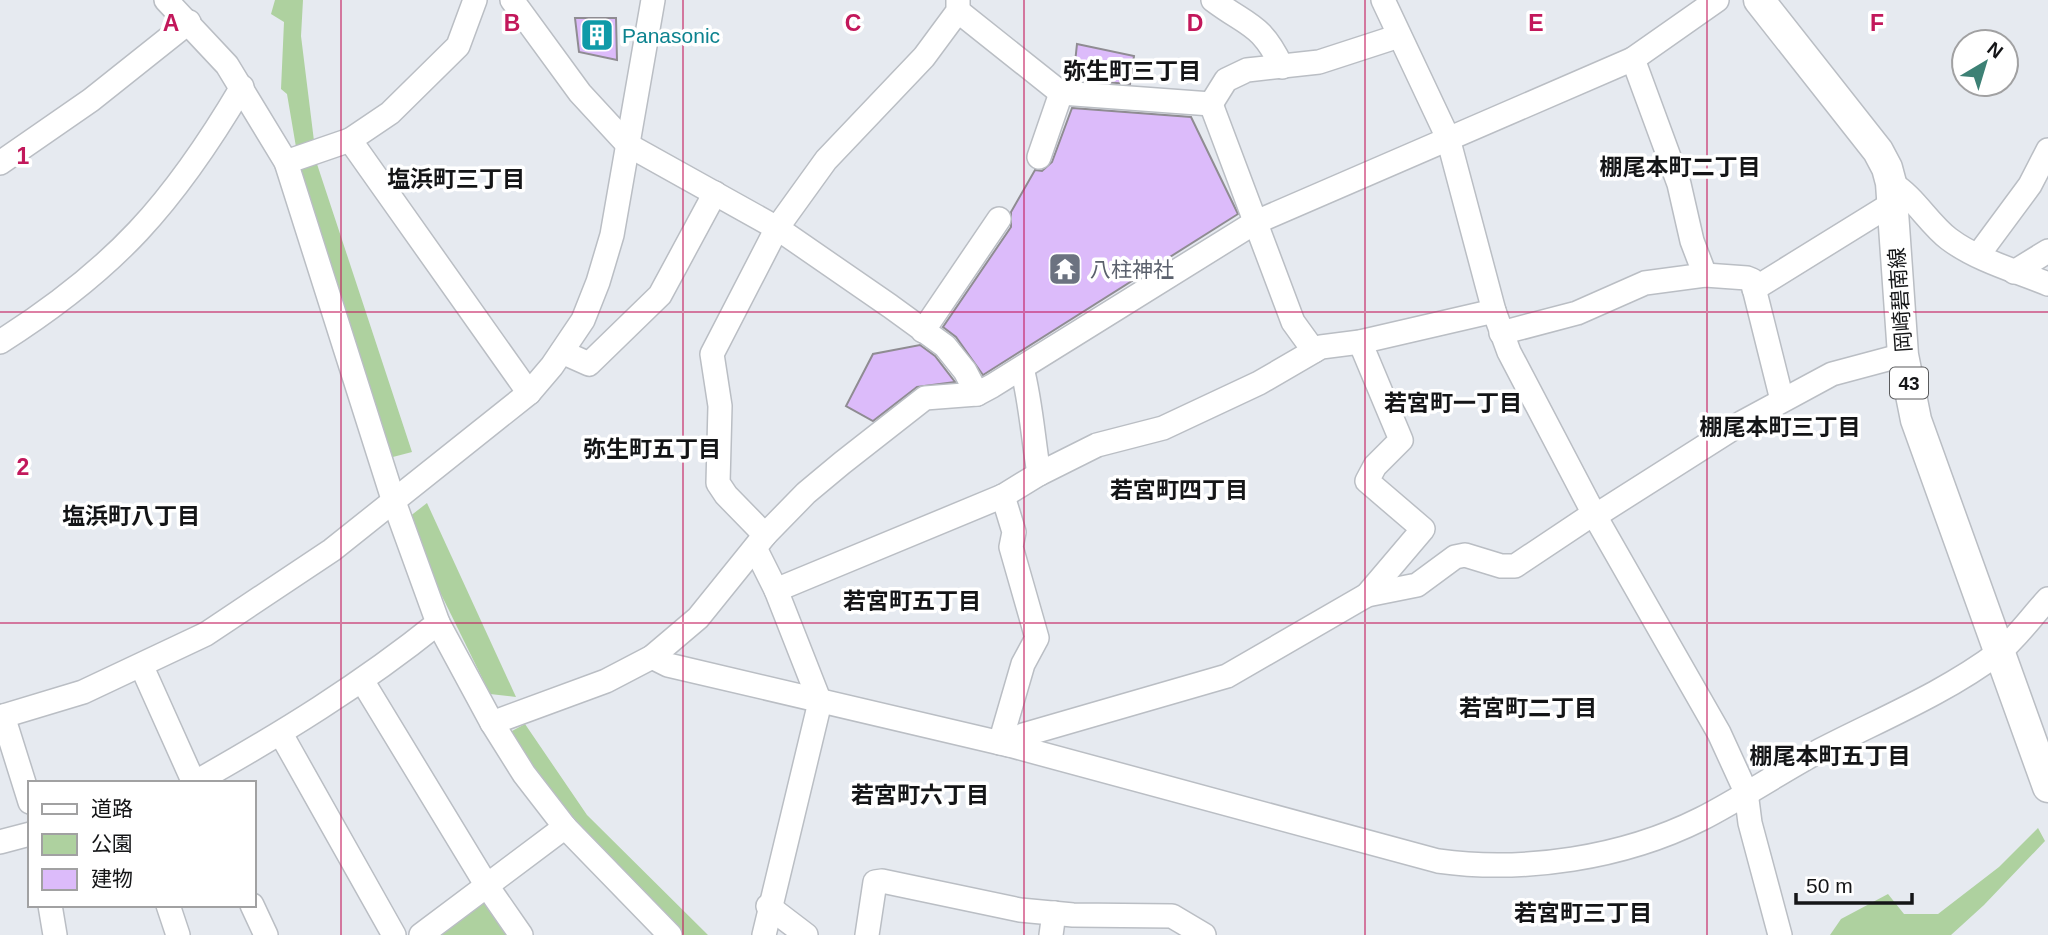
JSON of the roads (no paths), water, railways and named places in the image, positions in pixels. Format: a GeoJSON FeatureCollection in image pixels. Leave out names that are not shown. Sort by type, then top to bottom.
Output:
{"type":"FeatureCollection","features":[{"type":"Feature","properties":{"kind":"main road","name":"岡崎碧南線"},"geometry":{"type":"LineString","coordinates":[[1759,0],[1878,151],[1888,168],[1903,355],[1916,420],[2048,787]]}},
{"type":"Feature","properties":{"kind":"street"},"geometry":{"type":"LineString","coordinates":[[166,0],[228,65],[286,162],[393,499],[438,623],[492,723],[524,774],[565,827],[649,917],[670,935]]}},
{"type":"Feature","properties":{"kind":"street"},"geometry":{"type":"LineString","coordinates":[[286,162],[350,140],[390,113],[458,46],[475,0]]}},
{"type":"Feature","properties":{"kind":"street"},"geometry":{"type":"LineString","coordinates":[[512,0],[540,42],[580,93],[628,145],[777,228],[945,346],[965,372],[977,394]]}},
{"type":"Feature","properties":{"kind":"street"},"geometry":{"type":"LineString","coordinates":[[28,796],[2,717],[83,692],[142,667],[187,645],[263,598],[332,550],[529,393],[562,352],[583,320],[598,282],[611,235],[653,0]]}},
{"type":"Feature","properties":{"kind":"street"},"geometry":{"type":"LineString","coordinates":[[1213,0],[1258,29],[1269,40],[1282,67]]}},
{"type":"Feature","properties":{"kind":"street"},"geometry":{"type":"LineString","coordinates":[[1383,0],[1448,138],[1497,322],[1594,515],[1719,733],[1746,792],[1750,822],[1780,935]]}},
{"type":"Feature","properties":{"kind":"street"},"geometry":{"type":"LineString","coordinates":[[492,723],[606,681],[652,657],[698,618],[760,541],[806,493],[925,398],[977,394],[1254,223],[1633,59],[1717,0]]}},
{"type":"Feature","properties":{"kind":"street"},"geometry":{"type":"LineString","coordinates":[[764,935],[768,906],[820,702],[776,590],[760,541],[718,483],[720,406],[712,354],[777,228],[826,160],[924,57],[958,5],[1061,93],[1210,104]]}},
{"type":"Feature","properties":{"kind":"street"},"geometry":{"type":"LineString","coordinates":[[0,163],[92,100],[189,22]]}},
{"type":"Feature","properties":{"kind":"street"},"geometry":{"type":"LineString","coordinates":[[1210,104],[1229,77],[1247,70],[1346,56],[1399,36]]}},
{"type":"Feature","properties":{"kind":"street"},"geometry":{"type":"LineString","coordinates":[[1633,59],[1679,184],[1692,241],[1705,275]]}},
{"type":"Feature","properties":{"kind":"street"},"geometry":{"type":"LineString","coordinates":[[0,342],[80,288],[138,234],[180,184],[242,87]]}},
{"type":"Feature","properties":{"kind":"street"},"geometry":{"type":"LineString","coordinates":[[1040,157],[1061,93]]}},
{"type":"Feature","properties":{"kind":"street"},"geometry":{"type":"LineString","coordinates":[[1210,104],[1293,322],[1314,351]]}},
{"type":"Feature","properties":{"kind":"street"},"geometry":{"type":"LineString","coordinates":[[350,140],[529,393]]}},
{"type":"Feature","properties":{"kind":"street"},"geometry":{"type":"LineString","coordinates":[[1979,254],[2030,185],[2048,150]]}},
{"type":"Feature","properties":{"kind":"street"},"geometry":{"type":"LineString","coordinates":[[1754,289],[1892,193],[1902,189],[1952,241],[2014,272],[2048,284]]}},
{"type":"Feature","properties":{"kind":"street"},"geometry":{"type":"LineString","coordinates":[[562,352],[589,364],[653,303],[690,243],[715,192]]}},
{"type":"Feature","properties":{"kind":"street"},"geometry":{"type":"LineString","coordinates":[[923,331],[999,219]]}},
{"type":"Feature","properties":{"kind":"street"},"geometry":{"type":"LineString","coordinates":[[2014,272],[2048,251]]}},
{"type":"Feature","properties":{"kind":"street"},"geometry":{"type":"LineString","coordinates":[[776,590],[1003,496],[1039,474],[1097,445],[1163,428],[1259,383],[1321,347],[1577,313],[1645,282],[1705,275],[1752,280],[1782,400]]}},
{"type":"Feature","properties":{"kind":"street"},"geometry":{"type":"LineString","coordinates":[[1360,342],[1401,440],[1375,466],[1367,481],[1423,529],[1367,595]]}},
{"type":"Feature","properties":{"kind":"street"},"geometry":{"type":"LineString","coordinates":[[1005,744],[1023,735],[1227,676],[1367,595],[1417,585],[1455,557],[1465,555],[1501,566],[1516,566],[1782,400],[1832,374],[1903,355]]}},
{"type":"Feature","properties":{"kind":"street"},"geometry":{"type":"LineString","coordinates":[[1023,368],[1031,401],[1031,426],[1039,474]]}},
{"type":"Feature","properties":{"kind":"street"},"geometry":{"type":"LineString","coordinates":[[1003,496],[1014,532],[1011,547],[1037,638],[1023,664],[1005,744]]}},
{"type":"Feature","properties":{"kind":"street"},"geometry":{"type":"LineString","coordinates":[[652,657],[668,665],[1005,744],[1375,846],[1469,866],[1566,861],[1625,847],[1700,820],[1746,792],[1956,679],[1999,652],[2048,599]]}},
{"type":"Feature","properties":{"kind":"street"},"geometry":{"type":"LineString","coordinates":[[198,781],[281,734],[363,682],[438,623]]}},
{"type":"Feature","properties":{"kind":"street"},"geometry":{"type":"LineString","coordinates":[[142,667],[193,781]]}},
{"type":"Feature","properties":{"kind":"street"},"geometry":{"type":"LineString","coordinates":[[363,682],[487,886],[522,935]]}},
{"type":"Feature","properties":{"kind":"street"},"geometry":{"type":"LineString","coordinates":[[281,734],[394,935]]}},
{"type":"Feature","properties":{"kind":"street"},"geometry":{"type":"LineString","coordinates":[[421,935],[565,827]]}},
{"type":"Feature","properties":{"kind":"street"},"geometry":{"type":"LineString","coordinates":[[0,842],[28,835]]}},
{"type":"Feature","properties":{"kind":"street"},"geometry":{"type":"LineString","coordinates":[[867,935],[875,882],[882,881],[1020,910],[1052,924],[1171,925],[1204,935]]}},
{"type":"Feature","properties":{"kind":"street"},"geometry":{"type":"LineString","coordinates":[[768,906],[806,935]]}},
{"type":"Feature","properties":{"kind":"street"},"geometry":{"type":"LineString","coordinates":[[50,907],[55,935]]}},
{"type":"Feature","properties":{"kind":"street"},"geometry":{"type":"LineString","coordinates":[[169,907],[178,935]]}},
{"type":"Feature","properties":{"kind":"street"},"geometry":{"type":"LineString","coordinates":[[253,907],[266,935]]}},
{"type":"Feature","properties":{"kind":"place","name":"Panasonic"},"geometry":{"type":"Point","coordinates":[597,35]}},
{"type":"Feature","properties":{"kind":"place","name":"八柱神社"},"geometry":{"type":"Point","coordinates":[1065,269]}},
{"type":"Feature","properties":{"kind":"district","name":"弥生町三丁目"},"geometry":{"type":"Point","coordinates":[1132,71]}},
{"type":"Feature","properties":{"kind":"district","name":"棚尾本町二丁目"},"geometry":{"type":"Point","coordinates":[1680,167]}},
{"type":"Feature","properties":{"kind":"district","name":"塩浜町三丁目"},"geometry":{"type":"Point","coordinates":[456,179]}},
{"type":"Feature","properties":{"kind":"district","name":"若宮町一丁目"},"geometry":{"type":"Point","coordinates":[1453,403]}},
{"type":"Feature","properties":{"kind":"district","name":"棚尾本町三丁目"},"geometry":{"type":"Point","coordinates":[1780,427]}},
{"type":"Feature","properties":{"kind":"district","name":"弥生町五丁目"},"geometry":{"type":"Point","coordinates":[652,449]}},
{"type":"Feature","properties":{"kind":"district","name":"若宮町四丁目"},"geometry":{"type":"Point","coordinates":[1179,490]}},
{"type":"Feature","properties":{"kind":"district","name":"塩浜町八丁目"},"geometry":{"type":"Point","coordinates":[131,516]}},
{"type":"Feature","properties":{"kind":"district","name":"若宮町五丁目"},"geometry":{"type":"Point","coordinates":[912,601]}},
{"type":"Feature","properties":{"kind":"district","name":"若宮町二丁目"},"geometry":{"type":"Point","coordinates":[1528,708]}},
{"type":"Feature","properties":{"kind":"district","name":"棚尾本町五丁目"},"geometry":{"type":"Point","coordinates":[1830,756]}},
{"type":"Feature","properties":{"kind":"district","name":"若宮町六丁目"},"geometry":{"type":"Point","coordinates":[920,795]}},
{"type":"Feature","properties":{"kind":"district","name":"若宮町三丁目"},"geometry":{"type":"Point","coordinates":[1583,913]}}]}
